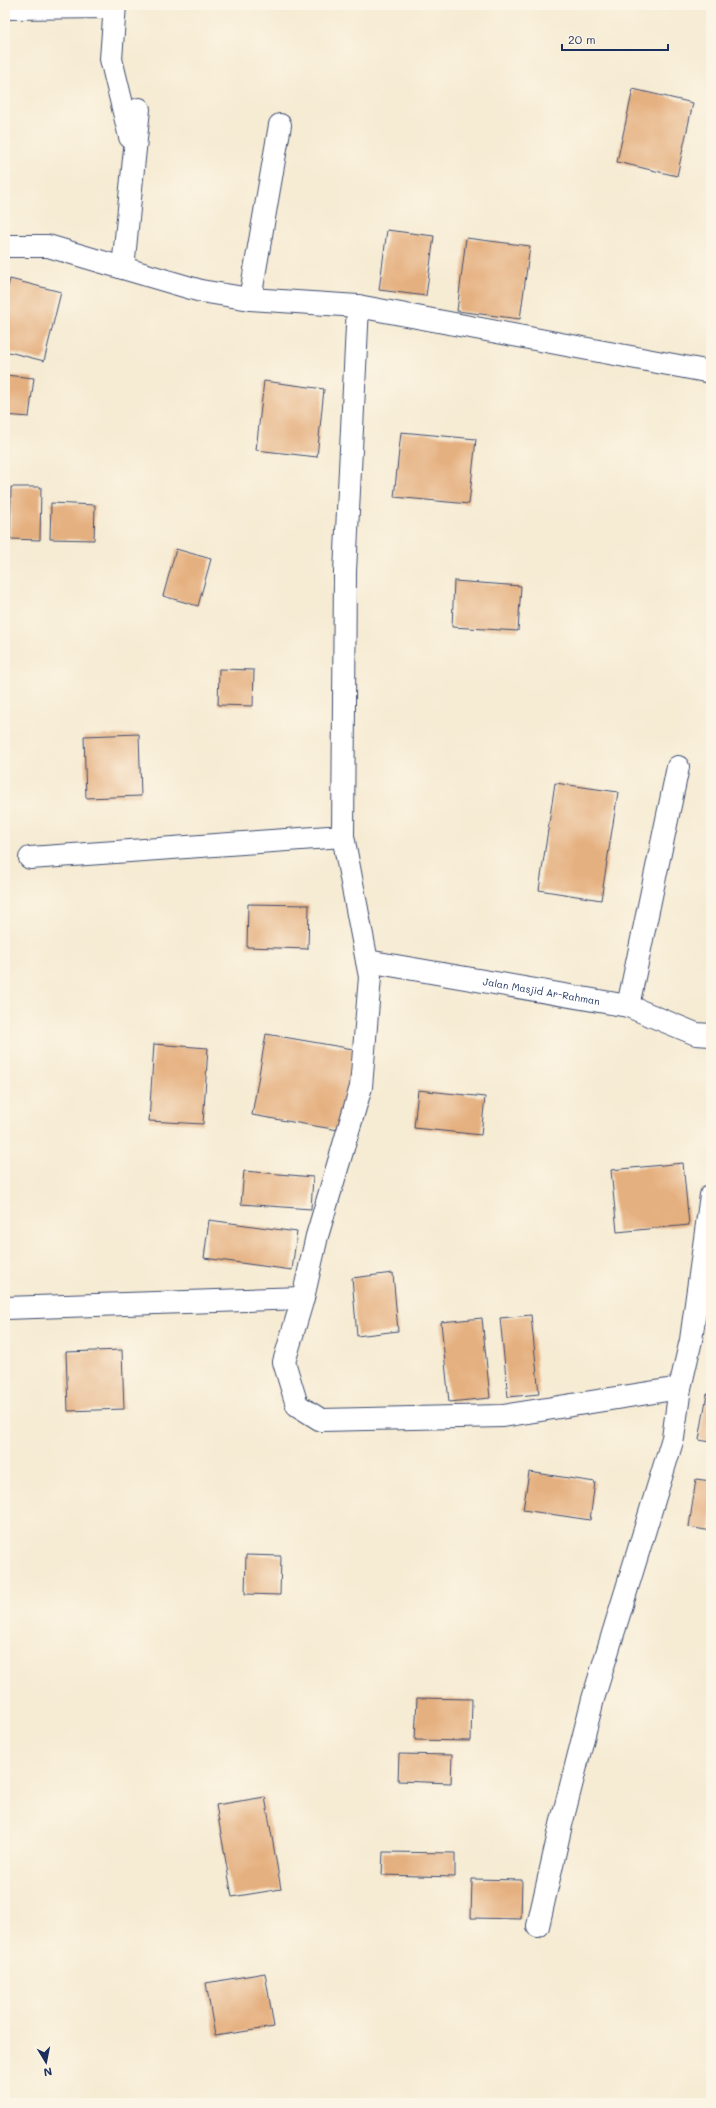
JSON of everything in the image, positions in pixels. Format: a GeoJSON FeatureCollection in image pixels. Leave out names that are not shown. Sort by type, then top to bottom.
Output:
{"type":"FeatureCollection","features":[{"type":"Feature","properties":{"kind":"street"},"geometry":{"type":"LineString","coordinates":[[5,8],[115,6],[112,59],[134,154]]}},
{"type":"Feature","properties":{"kind":"street"},"geometry":{"type":"LineString","coordinates":[[123,268],[139,109]]}},
{"type":"Feature","properties":{"kind":"street"},"geometry":{"type":"LineString","coordinates":[[250,299],[280,125]]}},
{"type":"Feature","properties":{"kind":"street"},"geometry":{"type":"LineString","coordinates":[[5,246],[48,246],[201,290],[250,299],[358,306],[711,372]]}},
{"type":"Feature","properties":{"kind":"street"},"geometry":{"type":"LineString","coordinates":[[358,306],[345,572],[342,836],[370,977],[361,1087],[317,1236],[303,1298],[284,1362],[297,1405],[321,1420],[503,1416],[680,1388]]}},
{"type":"Feature","properties":{"kind":"street"},"geometry":{"type":"LineString","coordinates":[[628,1006],[678,767]]}},
{"type":"Feature","properties":{"kind":"street"},"geometry":{"type":"LineString","coordinates":[[30,858],[342,836]]}},
{"type":"Feature","properties":{"kind":"street","name":"Jalan Masjid Ar-Rahman"},"geometry":{"type":"LineString","coordinates":[[367,961],[628,1006],[696,1034],[711,1035]]}},
{"type":"Feature","properties":{"kind":"street"},"geometry":{"type":"LineString","coordinates":[[538,1926],[561,1825],[593,1699],[674,1438],[680,1388],[691,1340],[711,1195]]}},
{"type":"Feature","properties":{"kind":"street"},"geometry":{"type":"LineString","coordinates":[[5,1308],[303,1298]]}},
{"type":"Feature","properties":{"kind":"building"},"geometry":{"type":"Polygon","coordinates":[[[633,89],[693,103],[677,176],[617,162],[633,89]]]}},
{"type":"Feature","properties":{"kind":"building"},"geometry":{"type":"Polygon","coordinates":[[[387,230],[434,236],[426,296],[379,290],[387,230]]]}},
{"type":"Feature","properties":{"kind":"building"},"geometry":{"type":"Polygon","coordinates":[[[466,238],[530,246],[520,319],[457,311],[466,238]]]}},
{"type":"Feature","properties":{"kind":"building"},"geometry":{"type":"Polygon","coordinates":[[[10,279],[61,292],[44,361],[5,351],[5,297],[10,279]]]}},
{"type":"Feature","properties":{"kind":"building"},"geometry":{"type":"Polygon","coordinates":[[[5,375],[34,378],[29,417],[5,415],[5,375]]]}},
{"type":"Feature","properties":{"kind":"building"},"geometry":{"type":"Polygon","coordinates":[[[264,381],[324,389],[317,457],[256,450],[264,381]]]}},
{"type":"Feature","properties":{"kind":"building"},"geometry":{"type":"Polygon","coordinates":[[[401,432],[476,439],[469,504],[394,497],[401,432]]]}},
{"type":"Feature","properties":{"kind":"building"},"geometry":{"type":"Polygon","coordinates":[[[11,487],[41,487],[40,540],[10,539],[11,487]]]}},
{"type":"Feature","properties":{"kind":"building"},"geometry":{"type":"Polygon","coordinates":[[[51,503],[95,505],[94,540],[50,539],[51,503]]]}},
{"type":"Feature","properties":{"kind":"building"},"geometry":{"type":"Polygon","coordinates":[[[176,549],[211,559],[198,606],[163,596],[176,549]]]}},
{"type":"Feature","properties":{"kind":"building"},"geometry":{"type":"Polygon","coordinates":[[[454,581],[521,586],[518,631],[452,627],[454,581]]]}},
{"type":"Feature","properties":{"kind":"building"},"geometry":{"type":"Polygon","coordinates":[[[219,669],[254,670],[253,706],[218,705],[219,669]]]}},
{"type":"Feature","properties":{"kind":"building"},"geometry":{"type":"Polygon","coordinates":[[[139,734],[141,796],[86,798],[84,736],[139,734]]]}},
{"type":"Feature","properties":{"kind":"building"},"geometry":{"type":"Polygon","coordinates":[[[555,783],[618,792],[601,900],[539,890],[555,783]]]}},
{"type":"Feature","properties":{"kind":"building"},"geometry":{"type":"Polygon","coordinates":[[[248,904],[309,905],[308,949],[247,947],[248,904]]]}},
{"type":"Feature","properties":{"kind":"building"},"geometry":{"type":"Polygon","coordinates":[[[266,1034],[359,1050],[344,1131],[252,1115],[266,1034]]]}},
{"type":"Feature","properties":{"kind":"building"},"geometry":{"type":"Polygon","coordinates":[[[154,1044],[208,1048],[203,1124],[149,1121],[154,1044]]]}},
{"type":"Feature","properties":{"kind":"building"},"geometry":{"type":"Polygon","coordinates":[[[418,1090],[485,1097],[481,1135],[414,1128],[418,1090]]]}},
{"type":"Feature","properties":{"kind":"building"},"geometry":{"type":"Polygon","coordinates":[[[683,1163],[689,1225],[617,1232],[611,1170],[683,1163]]]}},
{"type":"Feature","properties":{"kind":"building"},"geometry":{"type":"Polygon","coordinates":[[[244,1171],[313,1177],[311,1209],[241,1204],[244,1171]]]}},
{"type":"Feature","properties":{"kind":"building"},"geometry":{"type":"Polygon","coordinates":[[[209,1220],[297,1232],[292,1270],[204,1258],[209,1220]]]}},
{"type":"Feature","properties":{"kind":"building"},"geometry":{"type":"Polygon","coordinates":[[[393,1273],[398,1331],[357,1336],[352,1278],[393,1273]]]}},
{"type":"Feature","properties":{"kind":"building"},"geometry":{"type":"Polygon","coordinates":[[[531,1315],[539,1394],[508,1397],[500,1318],[531,1315]]]}},
{"type":"Feature","properties":{"kind":"building"},"geometry":{"type":"Polygon","coordinates":[[[482,1318],[490,1398],[449,1402],[441,1322],[482,1318]]]}},
{"type":"Feature","properties":{"kind":"building"},"geometry":{"type":"Polygon","coordinates":[[[122,1350],[124,1409],[68,1411],[66,1352],[122,1350]]]}},
{"type":"Feature","properties":{"kind":"building"},"geometry":{"type":"Polygon","coordinates":[[[707,1394],[711,1395],[711,1442],[699,1440],[707,1394]]]}},
{"type":"Feature","properties":{"kind":"building"},"geometry":{"type":"Polygon","coordinates":[[[529,1472],[595,1482],[590,1520],[523,1510],[529,1472]]]}},
{"type":"Feature","properties":{"kind":"building"},"geometry":{"type":"Polygon","coordinates":[[[696,1479],[711,1481],[711,1531],[689,1527],[696,1479]]]}},
{"type":"Feature","properties":{"kind":"building"},"geometry":{"type":"Polygon","coordinates":[[[246,1555],[281,1556],[280,1595],[245,1594],[246,1555]]]}},
{"type":"Feature","properties":{"kind":"building"},"geometry":{"type":"Polygon","coordinates":[[[417,1698],[472,1699],[471,1741],[415,1740],[417,1698]]]}},
{"type":"Feature","properties":{"kind":"building"},"geometry":{"type":"Polygon","coordinates":[[[399,1754],[452,1755],[451,1783],[398,1781],[399,1754]]]}},
{"type":"Feature","properties":{"kind":"building"},"geometry":{"type":"Polygon","coordinates":[[[265,1797],[281,1889],[232,1897],[216,1805],[265,1797]]]}},
{"type":"Feature","properties":{"kind":"building"},"geometry":{"type":"Polygon","coordinates":[[[383,1852],[455,1853],[455,1877],[382,1875],[383,1852]]]}},
{"type":"Feature","properties":{"kind":"building"},"geometry":{"type":"Polygon","coordinates":[[[472,1879],[522,1880],[521,1919],[471,1918],[472,1879]]]}},
{"type":"Feature","properties":{"kind":"building"},"geometry":{"type":"Polygon","coordinates":[[[265,1973],[274,2027],[215,2036],[206,1983],[265,1973]]]}}]}
